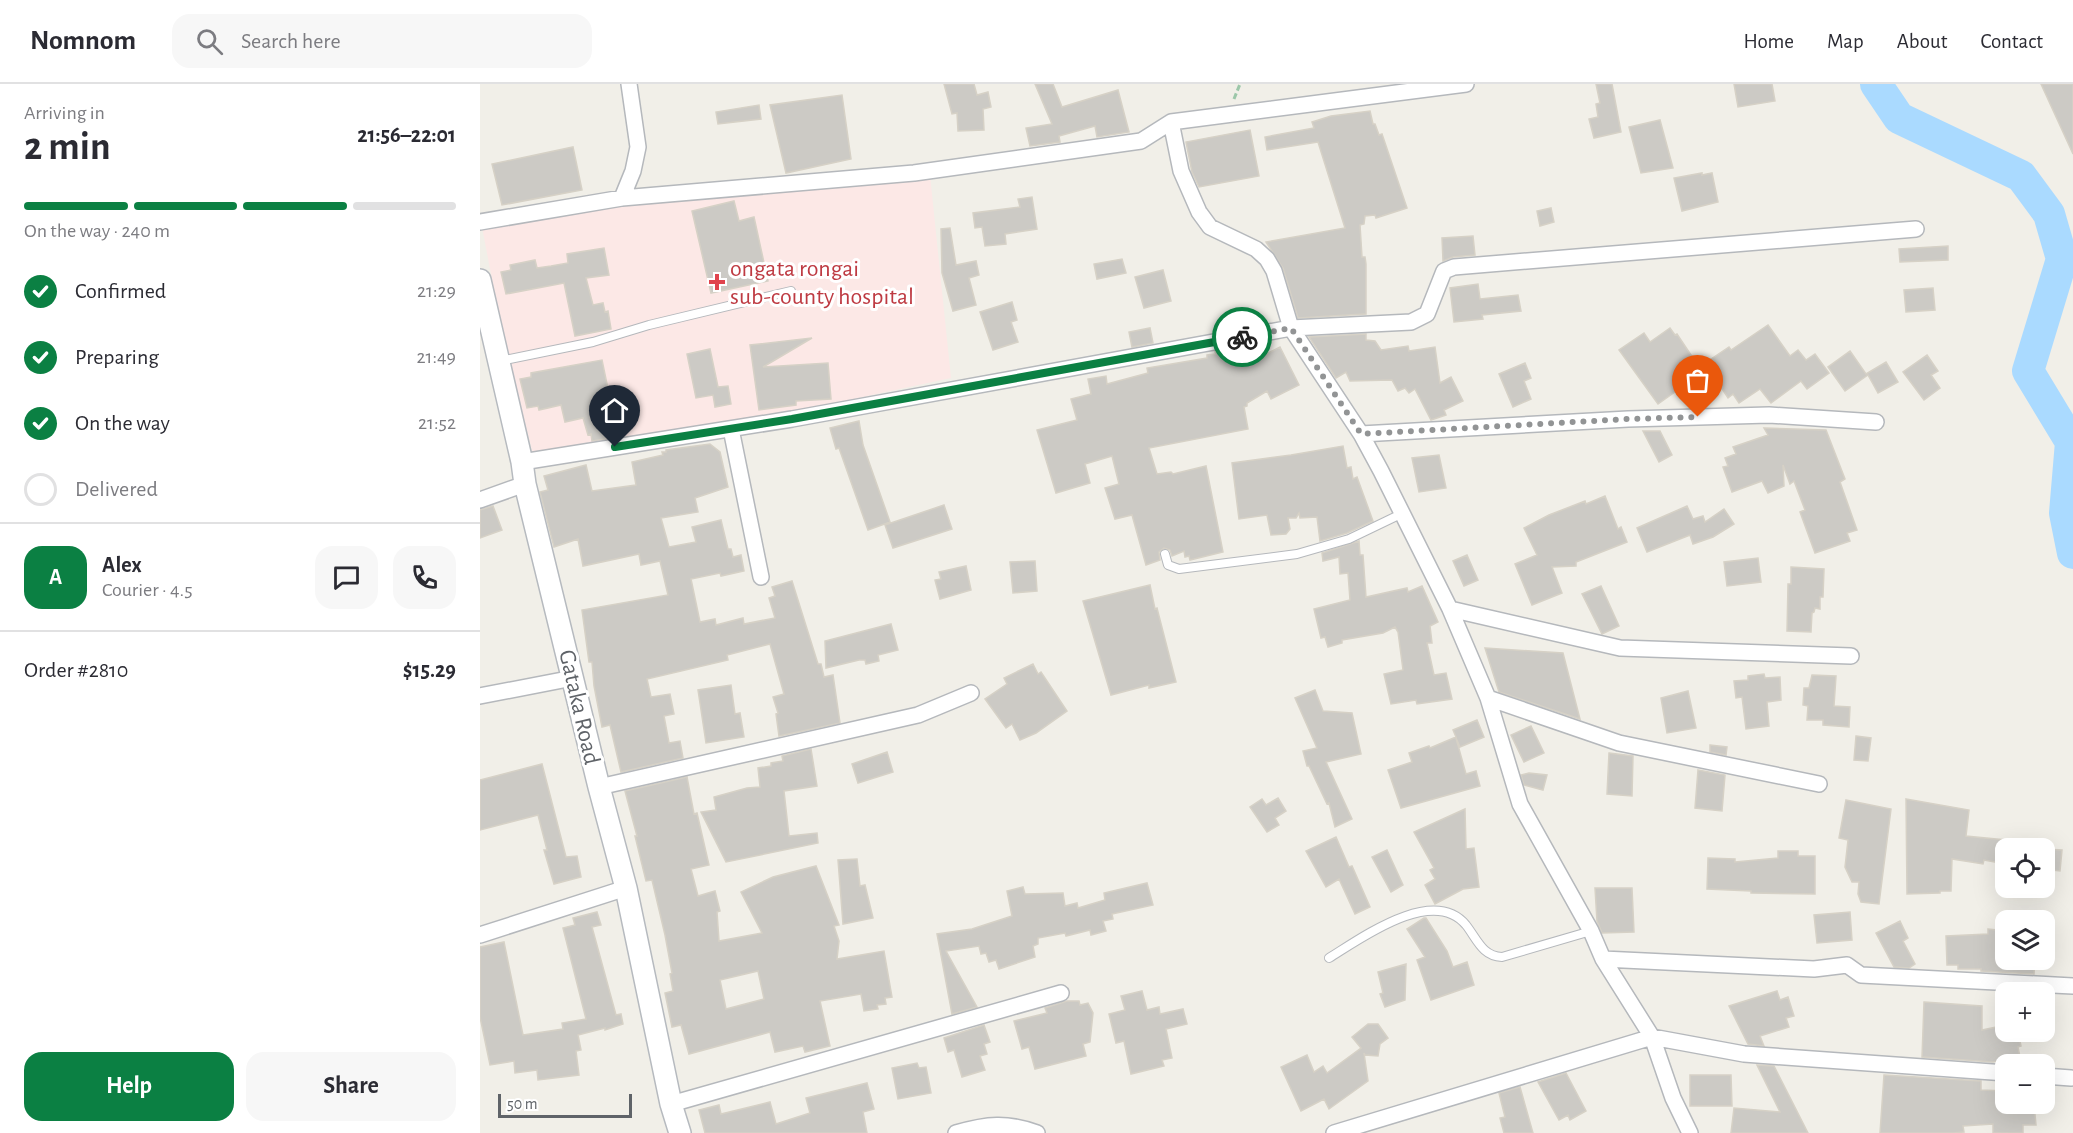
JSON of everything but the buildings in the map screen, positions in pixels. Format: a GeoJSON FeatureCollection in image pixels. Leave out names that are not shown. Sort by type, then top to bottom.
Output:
{"type":"FeatureCollection","features":[{"type":"Feature","properties":{"kind":"street"},"geometry":{"type":"LineString","coordinates":[[622,198],[633,171],[638,147],[629,84]]}},
{"type":"Feature","properties":{"kind":"street"},"geometry":{"type":"LineString","coordinates":[[480,222],[622,198],[936,170],[1142,141],[1171,122],[1466,84]]}},
{"type":"Feature","properties":{"kind":"street"},"geometry":{"type":"LineString","coordinates":[[1171,122],[1182,171],[1199,212],[1210,227],[1256,249],[1267,259],[1274,271],[1291,328],[1361,434],[1450,609],[1488,698],[1520,804],[1591,931],[1603,959],[1652,1037],[1673,1098],[1690,1133]]}},
{"type":"Feature","properties":{"kind":"street"},"geometry":{"type":"LineString","coordinates":[[522,462],[731,429],[1291,328],[1412,322],[1427,314],[1444,271],[1454,267],[1916,229]]}},
{"type":"Feature","properties":{"kind":"street","name":"Gataka Road"},"geometry":{"type":"LineString","coordinates":[[480,280],[522,462],[525,484],[626,888],[671,1104],[680,1133]]}},
{"type":"Feature","properties":{"kind":"street"},"geometry":{"type":"LineString","coordinates":[[1361,434],[1628,419],[1769,415],[1876,422]]}},
{"type":"Feature","properties":{"kind":"street"},"geometry":{"type":"LineString","coordinates":[[731,429],[761,577]]}},
{"type":"Feature","properties":{"kind":"street"},"geometry":{"type":"LineString","coordinates":[[480,500],[525,484]]}},
{"type":"Feature","properties":{"kind":"street"},"geometry":{"type":"LineString","coordinates":[[1450,609],[1620,648],[1851,656]]}},
{"type":"Feature","properties":{"kind":"street"},"geometry":{"type":"LineString","coordinates":[[480,696],[573,678]]}},
{"type":"Feature","properties":{"kind":"street"},"geometry":{"type":"LineString","coordinates":[[599,787],[918,715],[971,693]]}},
{"type":"Feature","properties":{"kind":"street"},"geometry":{"type":"LineString","coordinates":[[1488,698],[1619,743],[1819,784]]}},
{"type":"Feature","properties":{"kind":"street"},"geometry":{"type":"LineString","coordinates":[[480,935],[626,888]]}},
{"type":"Feature","properties":{"kind":"street"},"geometry":{"type":"LineString","coordinates":[[1603,959],[1814,969],[1847,965],[1861,975],[2073,986]]}},
{"type":"Feature","properties":{"kind":"street"},"geometry":{"type":"LineString","coordinates":[[671,1104],[1061,993]]}},
{"type":"Feature","properties":{"kind":"street"},"geometry":{"type":"LineString","coordinates":[[1334,1133],[1652,1037],[1744,1054],[1995,1072]]}},
{"type":"Feature","properties":{"kind":"street"},"geometry":{"type":"LineString","coordinates":[[2055,1077],[2072,1078]]}},
{"type":"Feature","properties":{"kind":"street"},"geometry":{"type":"LineString","coordinates":[[956,1133],[983,1125],[1016,1125],[1037,1133]]}},
{"type":"Feature","properties":{"kind":"lane"},"geometry":{"type":"LineString","coordinates":[[499,361],[593,342],[649,325],[791,291]]}},
{"type":"Feature","properties":{"kind":"lane"},"geometry":{"type":"LineString","coordinates":[[1165,554],[1168,565],[1179,569],[1297,554],[1349,539],[1401,514]]}},
{"type":"Feature","properties":{"kind":"lane"},"geometry":{"type":"LineString","coordinates":[[1329,957],[1389,921],[1419,913],[1443,911],[1462,920],[1485,951],[1493,957],[1502,957],[1591,931]]}},
{"type":"Feature","properties":{"kind":"shaded area","name":"ongata rongai sub-county hospital"},"geometry":{"type":"Polygon","coordinates":[[[930,175],[951,378],[802,410],[533,454],[503,337],[482,227],[627,204],[930,175]]]}},
{"type":"Feature","properties":{"kind":"waterway"},"geometry":{"type":"LineString","coordinates":[[1876,84],[1899,118],[2021,176],[2049,214],[2062,259],[2028,371],[2071,442],[2065,513],[2073,553]]}},
{"type":"Feature","properties":{"kind":"way so far"},"geometry":{"type":"LineString","coordinates":[[1242,337],[1291,328],[1361,434],[1698,417]]}},
{"type":"Feature","properties":{"kind":"place","name":"ongata rongai sub-county hospital"},"geometry":{"type":"Point","coordinates":[717,282]}},
{"type":"Feature","properties":{"kind":"route"},"geometry":{"type":"LineString","coordinates":[[615,447],[792,419],[1242,337]]}}]}
